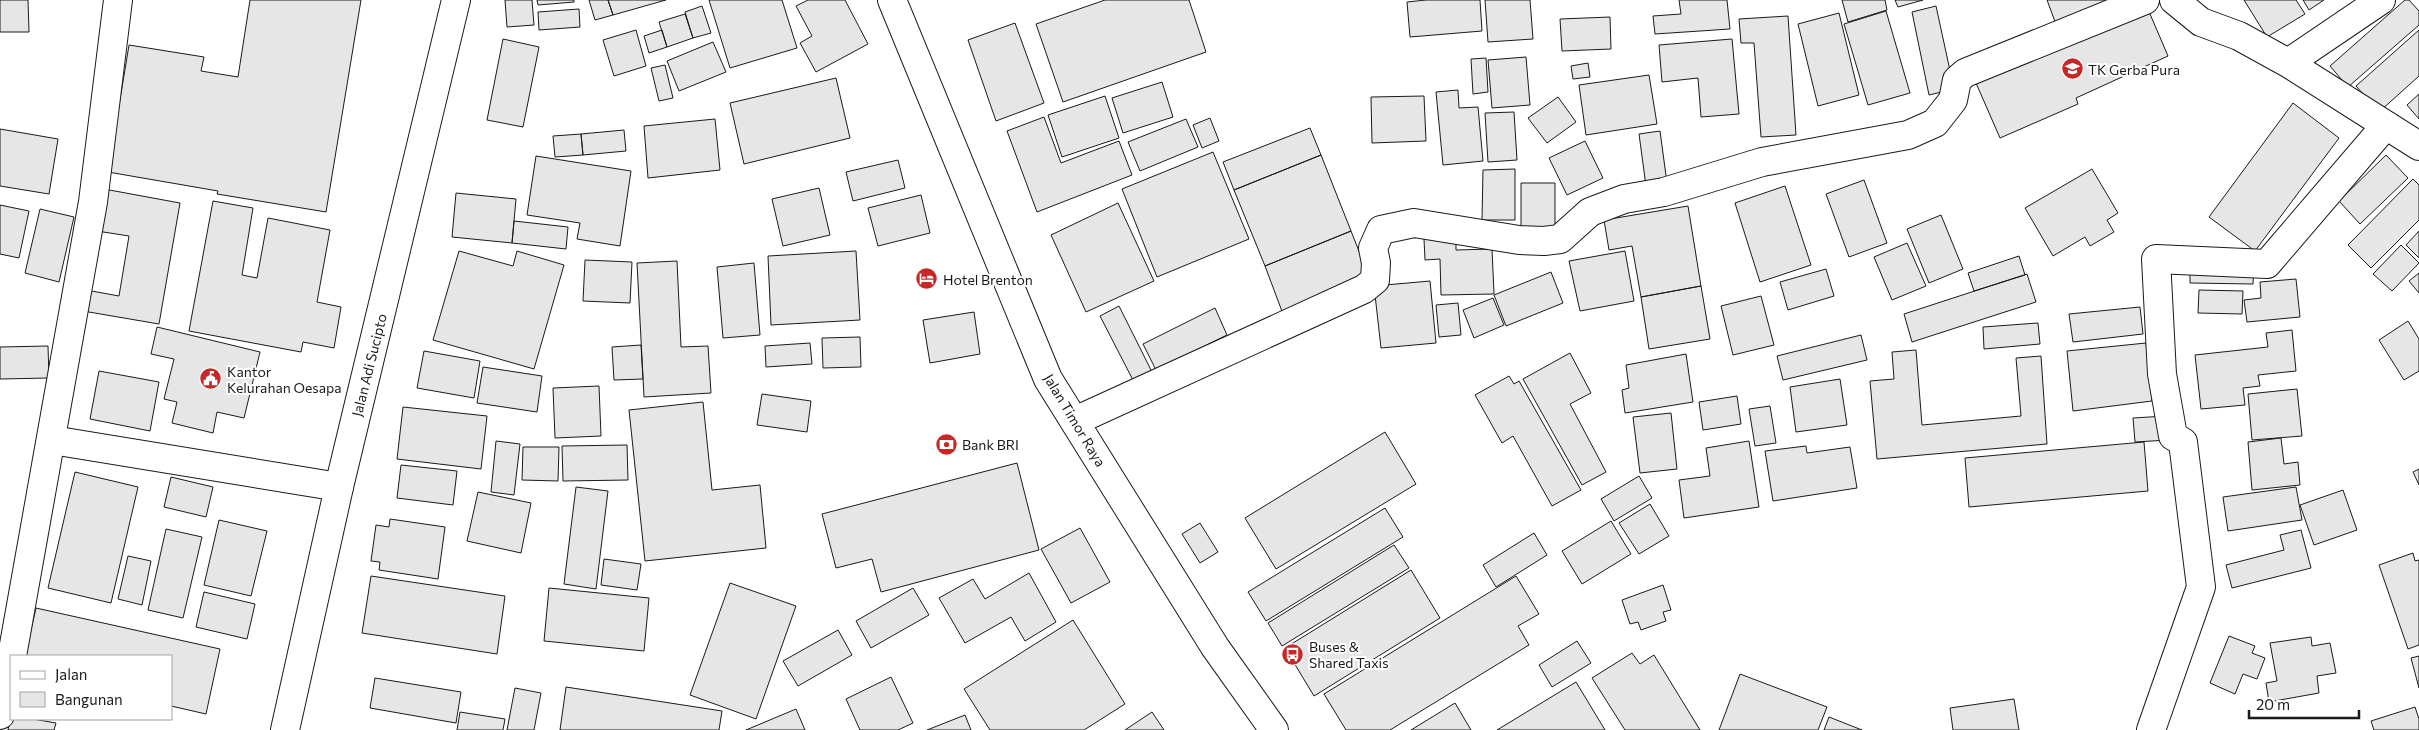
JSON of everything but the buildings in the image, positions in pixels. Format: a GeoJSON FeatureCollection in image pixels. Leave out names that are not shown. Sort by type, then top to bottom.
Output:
{"type":"FeatureCollection","features":[{"type":"Feature","properties":{"kind":"main road"},"geometry":{"type":"LineString","coordinates":[[0,715],[9,649],[52,440],[94,202],[118,0]]}},
{"type":"Feature","properties":{"kind":"main road","name":"Jalan Adi Sucipto"},"geometry":{"type":"LineString","coordinates":[[285,730],[339,486],[456,0]]}},
{"type":"Feature","properties":{"kind":"main road","name":"Jalan Timor Raya"},"geometry":{"type":"LineString","coordinates":[[892,0],[1048,379],[1215,647],[1274,730]]}},
{"type":"Feature","properties":{"kind":"main road"},"geometry":{"type":"LineString","coordinates":[[1075,421],[1364,289],[1375,280],[1376,263],[1373,248],[1382,230],[1414,223],[1519,240],[1544,241],[1560,239],[1590,212],[1624,199],[1664,192],[1762,162],[1908,135],[1936,123],[1953,100],[1957,80],[1966,73],[2144,0]]}},
{"type":"Feature","properties":{"kind":"main road"},"geometry":{"type":"LineString","coordinates":[[2174,0],[2201,22],[2239,36],[2288,63],[2419,146]]}},
{"type":"Feature","properties":{"kind":"main road"},"geometry":{"type":"LineString","coordinates":[[2288,63],[2381,0]]}},
{"type":"Feature","properties":{"kind":"main road"},"geometry":{"type":"LineString","coordinates":[[2150,730],[2201,587],[2183,442],[2174,436],[2162,374],[2156,259],[2267,264],[2386,125]]}},
{"type":"Feature","properties":{"kind":"main road"},"geometry":{"type":"LineString","coordinates":[[52,440],[339,486]]}},
{"type":"Feature","properties":{"kind":"place","name":"TK Gerba Pura"},"geometry":{"type":"Point","coordinates":[2072,69]}},
{"type":"Feature","properties":{"kind":"place","name":"Hotel Brenton"},"geometry":{"type":"Point","coordinates":[927,279]}},
{"type":"Feature","properties":{"kind":"place","name":"Kantor Kelurahan Oesapa"},"geometry":{"type":"Point","coordinates":[211,379]}},
{"type":"Feature","properties":{"kind":"place","name":"Bank BRI"},"geometry":{"type":"Point","coordinates":[946,444]}},
{"type":"Feature","properties":{"kind":"place","name":"Buses & Shared Taxis"},"geometry":{"type":"Point","coordinates":[1293,654]}}]}
